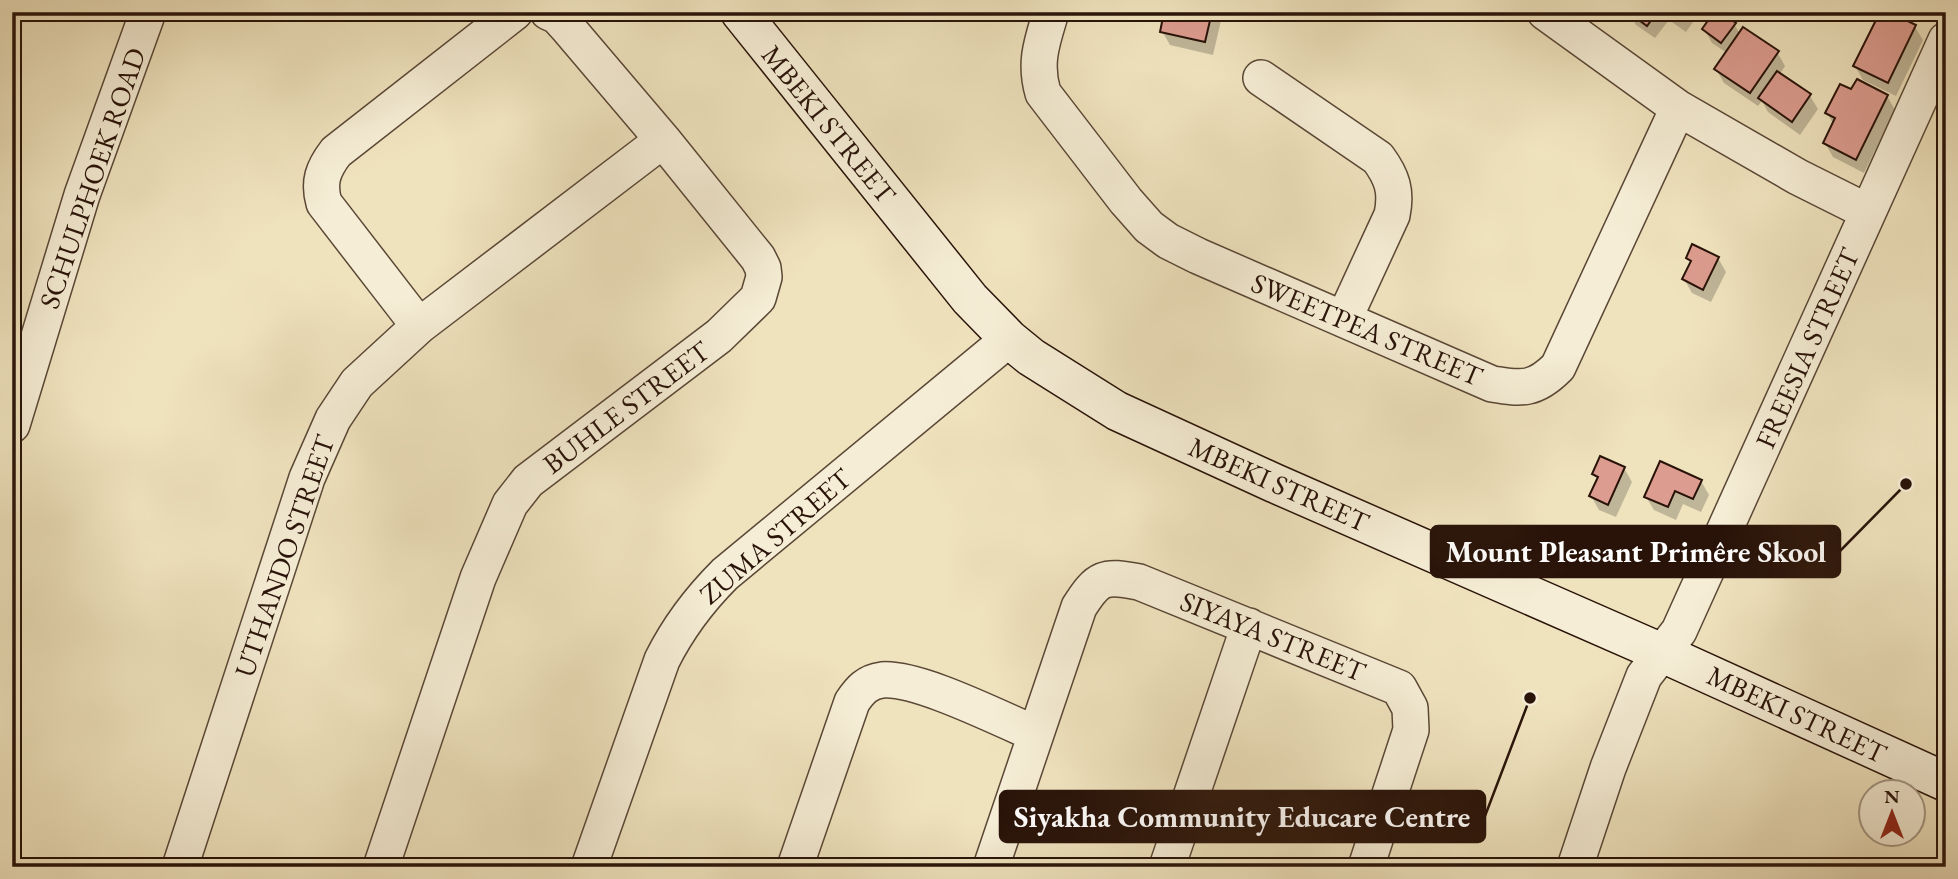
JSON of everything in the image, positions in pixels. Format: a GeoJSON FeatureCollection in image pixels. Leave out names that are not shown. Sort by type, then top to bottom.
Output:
{"type":"FeatureCollection","features":[{"type":"Feature","properties":{"kind":"street","name":"SCHULPHOEK ROAD"},"geometry":{"type":"LineString","coordinates":[[12,425],[82,195],[148,12]]}},
{"type":"Feature","properties":{"kind":"street"},"geometry":{"type":"LineString","coordinates":[[419,326],[324,203],[320,191],[321,180],[326,165],[336,152],[515,12]]}},
{"type":"Feature","properties":{"kind":"street","name":"BUHLE STREET"},"geometry":{"type":"LineString","coordinates":[[381,867],[478,578],[510,504],[528,481],[719,336],[758,299],[762,289],[763,268],[758,258],[562,21],[548,12]]}},
{"type":"Feature","properties":{"kind":"street","name":"MBEKI STREET"},"geometry":{"type":"LineString","coordinates":[[740,12],[970,299],[1009,339],[1055,374],[1118,411],[1274,483],[1662,653],[1946,782]]}},
{"type":"Feature","properties":{"kind":"street","name":"SWEETPEA STREET"},"geometry":{"type":"LineString","coordinates":[[1051,12],[1038,63],[1043,93],[1149,227],[1168,241],[1198,256],[1492,384],[1516,388],[1534,386],[1545,380],[1558,367],[1678,108]]}},
{"type":"Feature","properties":{"kind":"street"},"geometry":{"type":"LineString","coordinates":[[1545,12],[1678,108],[1786,171],[1868,212]]}},
{"type":"Feature","properties":{"kind":"street","name":"FREESIA STREET"},"geometry":{"type":"LineString","coordinates":[[1575,867],[1608,768],[1644,676],[1679,631],[1946,40]]}},
{"type":"Feature","properties":{"kind":"street"},"geometry":{"type":"LineString","coordinates":[[1261,78],[1378,158],[1391,176],[1395,201],[1392,215],[1344,319]]}},
{"type":"Feature","properties":{"kind":"street","name":"UTHANDO STREET"},"geometry":{"type":"LineString","coordinates":[[180,867],[307,478],[333,419],[357,383],[419,326],[663,140]]}},
{"type":"Feature","properties":{"kind":"street","name":"ZUMA STREET"},"geometry":{"type":"LineString","coordinates":[[589,867],[662,660],[676,632],[698,601],[725,574],[1009,339]]}},
{"type":"Feature","properties":{"kind":"street","name":"SIYAYA STREET"},"geometry":{"type":"LineString","coordinates":[[1036,734],[1079,607],[1091,586],[1102,579],[1116,577],[1139,582],[1249,626],[1399,688],[1410,708],[1412,730],[1366,867]]}},
{"type":"Feature","properties":{"kind":"street"},"geometry":{"type":"LineString","coordinates":[[1167,867],[1249,626]]}},
{"type":"Feature","properties":{"kind":"street"},"geometry":{"type":"LineString","coordinates":[[795,867],[852,702],[860,690],[881,680],[900,681],[926,688],[1036,734],[991,867]]}},
{"type":"Feature","properties":{"kind":"building"},"geometry":{"type":"Polygon","coordinates":[[[1164,12],[1212,12],[1205,42],[1160,32],[1164,12]]]}},
{"type":"Feature","properties":{"kind":"building"},"geometry":{"type":"Polygon","coordinates":[[[1628,12],[1657,12],[1647,26],[1628,12]]]}},
{"type":"Feature","properties":{"kind":"building"},"geometry":{"type":"Polygon","coordinates":[[[1714,12],[1720,12],[1736,23],[1721,43],[1702,29],[1714,12]]]}},
{"type":"Feature","properties":{"kind":"building"},"geometry":{"type":"Polygon","coordinates":[[[1880,12],[1889,12],[1916,25],[1888,83],[1853,66],[1880,12]]]}},
{"type":"Feature","properties":{"kind":"building"},"geometry":{"type":"Polygon","coordinates":[[[1743,27],[1779,51],[1750,93],[1714,69],[1743,27]]]}},
{"type":"Feature","properties":{"kind":"building"},"geometry":{"type":"Polygon","coordinates":[[[1777,71],[1811,94],[1792,122],[1758,98],[1777,71]]]}},
{"type":"Feature","properties":{"kind":"building"},"geometry":{"type":"Polygon","coordinates":[[[1857,79],[1888,95],[1856,160],[1823,143],[1835,118],[1825,113],[1840,84],[1851,89],[1857,79]]]}},
{"type":"Feature","properties":{"kind":"building"},"geometry":{"type":"Polygon","coordinates":[[[1692,244],[1719,257],[1703,290],[1682,279],[1691,261],[1686,258],[1692,244]]]}},
{"type":"Feature","properties":{"kind":"building"},"geometry":{"type":"Polygon","coordinates":[[[1600,456],[1625,467],[1608,505],[1589,496],[1598,477],[1592,474],[1600,456]]]}},
{"type":"Feature","properties":{"kind":"building"},"geometry":{"type":"Polygon","coordinates":[[[1660,461],[1702,480],[1693,499],[1675,491],[1668,507],[1644,497],[1660,461]]]}},
{"type":"Feature","properties":{"kind":"place","name":"Mount Pleasant Primêre Skool"},"geometry":{"type":"Point","coordinates":[1906,484]}},
{"type":"Feature","properties":{"kind":"place","name":"Siyakha Community Educare Centre"},"geometry":{"type":"Point","coordinates":[1530,698]}}]}
